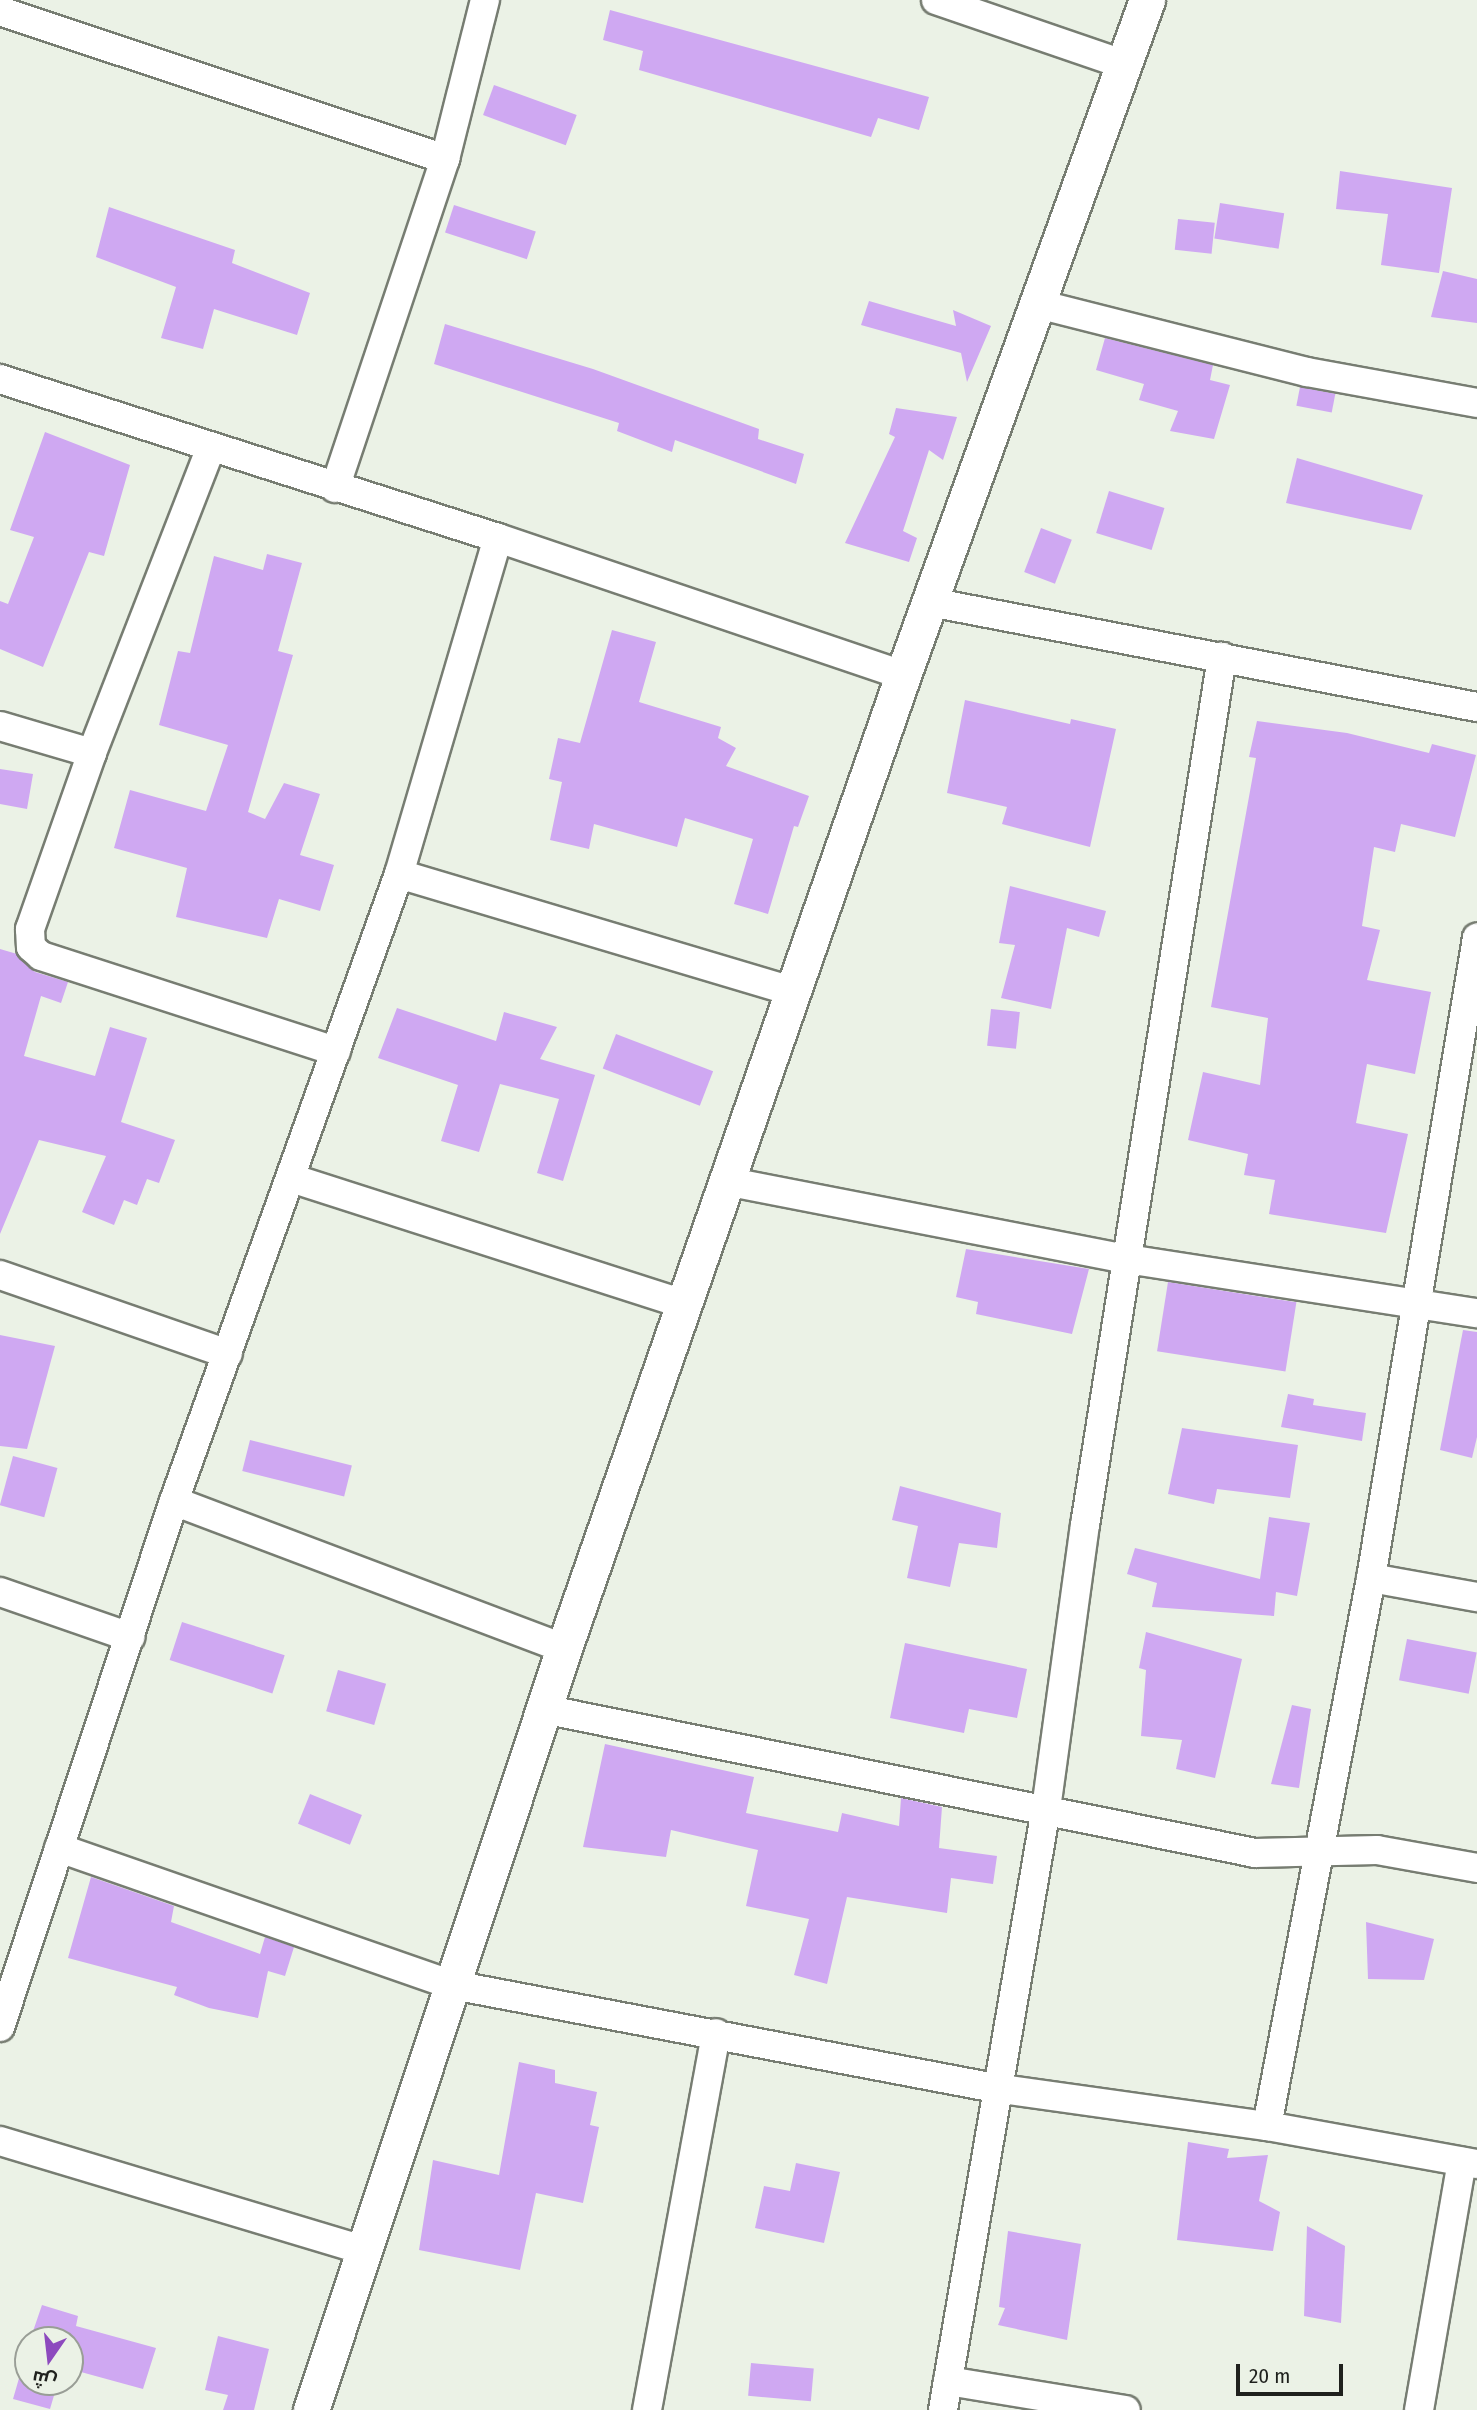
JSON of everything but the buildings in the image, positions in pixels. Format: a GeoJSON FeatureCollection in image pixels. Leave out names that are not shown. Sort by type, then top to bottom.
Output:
{"type":"FeatureCollection","features":[{"type":"Feature","properties":{"kind":"street"},"geometry":{"type":"LineString","coordinates":[[335,488],[445,159],[485,0]]}},
{"type":"Feature","properties":{"kind":"street"},"geometry":{"type":"LineString","coordinates":[[936,0],[1123,64]]}},
{"type":"Feature","properties":{"kind":"street"},"geometry":{"type":"LineString","coordinates":[[312,2410],[564,1648],[730,1182],[902,675],[1146,0]]}},
{"type":"Feature","properties":{"kind":"street"},"geometry":{"type":"LineString","coordinates":[[0,11],[445,159]]}},
{"type":"Feature","properties":{"kind":"street"},"geometry":{"type":"LineString","coordinates":[[1038,304],[1307,372],[1477,403]]}},
{"type":"Feature","properties":{"kind":"street"},"geometry":{"type":"LineString","coordinates":[[0,379],[210,450],[498,538],[902,675]]}},
{"type":"Feature","properties":{"kind":"street"},"geometry":{"type":"LineString","coordinates":[[210,450],[92,753],[30,929],[31,947],[41,956],[336,1051]]}},
{"type":"Feature","properties":{"kind":"street"},"geometry":{"type":"LineString","coordinates":[[0,2027],[174,1502],[399,874],[498,538]]}},
{"type":"Feature","properties":{"kind":"street"},"geometry":{"type":"LineString","coordinates":[[930,602],[1477,707]]}},
{"type":"Feature","properties":{"kind":"street"},"geometry":{"type":"LineString","coordinates":[[943,2410],[995,2088],[1046,1809],[1127,1259],[1223,657]]}},
{"type":"Feature","properties":{"kind":"street"},"geometry":{"type":"LineString","coordinates":[[0,726],[92,753]]}},
{"type":"Feature","properties":{"kind":"street"},"geometry":{"type":"LineString","coordinates":[[399,874],[795,992]]}},
{"type":"Feature","properties":{"kind":"street"},"geometry":{"type":"LineString","coordinates":[[1267,2126],[1371,1578],[1413,1302],[1471,1018],[1477,938]]}},
{"type":"Feature","properties":{"kind":"street"},"geometry":{"type":"LineString","coordinates":[[291,1178],[687,1305]]}},
{"type":"Feature","properties":{"kind":"street"},"geometry":{"type":"LineString","coordinates":[[730,1182],[1127,1259],[1477,1313]]}},
{"type":"Feature","properties":{"kind":"street"},"geometry":{"type":"LineString","coordinates":[[0,1275],[228,1354]]}},
{"type":"Feature","properties":{"kind":"street"},"geometry":{"type":"LineString","coordinates":[[174,1502],[564,1648]]}},
{"type":"Feature","properties":{"kind":"street"},"geometry":{"type":"LineString","coordinates":[[1371,1578],[1477,1597]]}},
{"type":"Feature","properties":{"kind":"street"},"geometry":{"type":"LineString","coordinates":[[0,1592],[130,1637]]}},
{"type":"Feature","properties":{"kind":"street"},"geometry":{"type":"LineString","coordinates":[[543,1709],[1255,1853],[1317,1854],[1377,1850],[1477,1868]]}},
{"type":"Feature","properties":{"kind":"street"},"geometry":{"type":"LineString","coordinates":[[59,1848],[453,1985],[995,2088],[1267,2126],[1470,2163],[1419,2410]]}},
{"type":"Feature","properties":{"kind":"street"},"geometry":{"type":"LineString","coordinates":[[646,2410],[716,2033]]}},
{"type":"Feature","properties":{"kind":"street"},"geometry":{"type":"LineString","coordinates":[[0,2141],[366,2251]]}},
{"type":"Feature","properties":{"kind":"street"},"geometry":{"type":"LineString","coordinates":[[948,2381],[1126,2410]]}}]}
